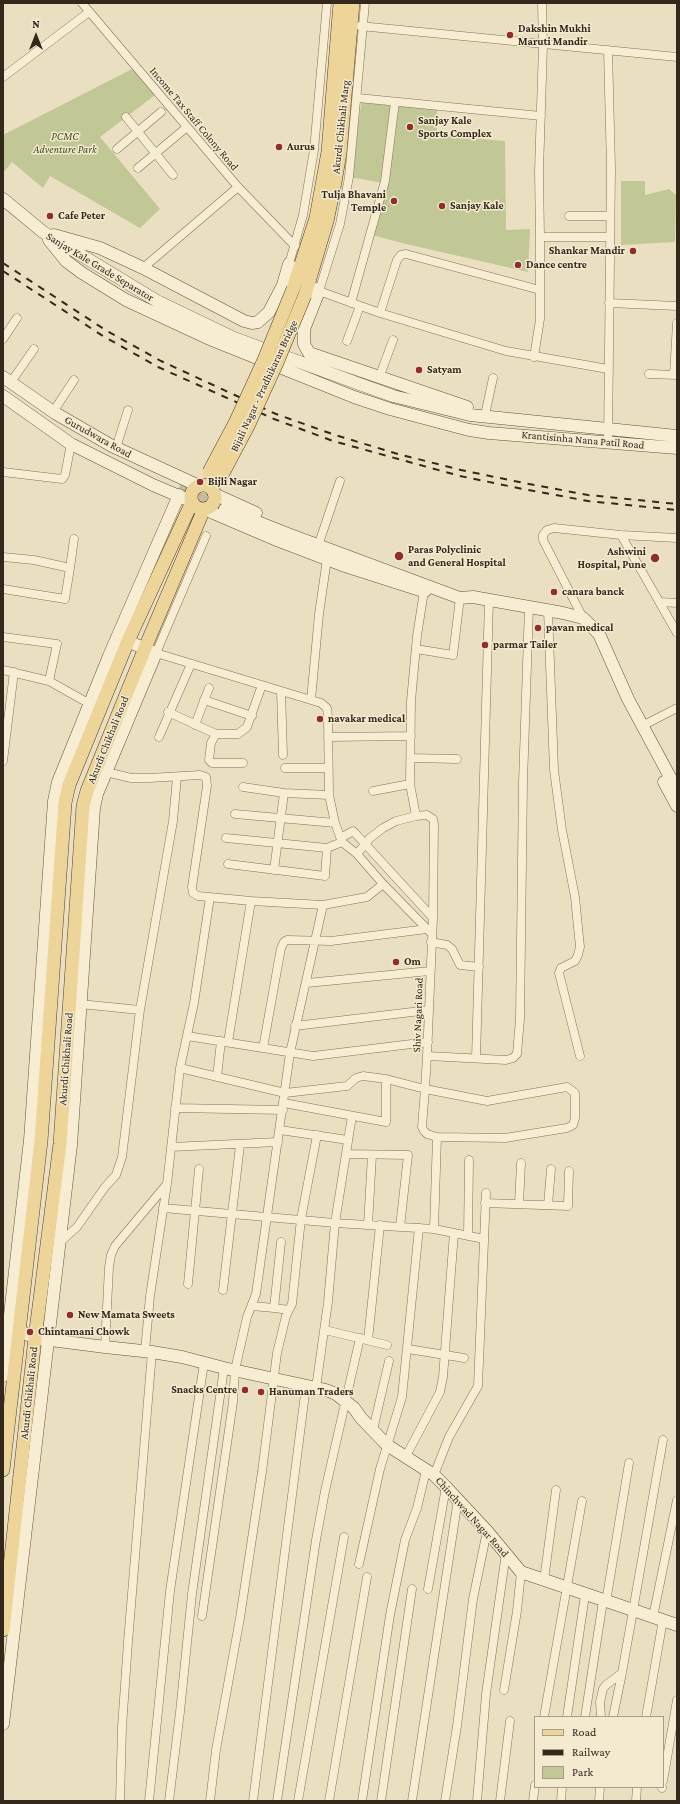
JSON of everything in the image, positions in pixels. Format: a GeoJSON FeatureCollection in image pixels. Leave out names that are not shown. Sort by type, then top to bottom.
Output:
{"type":"FeatureCollection","features":[{"type":"Feature","properties":{"kind":"main road","name":"Akurdi Chikhali Marg"},"geometry":{"type":"LineString","coordinates":[[293,289],[295,267],[316,218],[327,158],[340,3]]}},
{"type":"Feature","properties":{"kind":"main road","name":"Akurdi Chikhali Marg"},"geometry":{"type":"LineString","coordinates":[[311,291],[334,188],[340,153],[357,26],[353,3]]}},
{"type":"Feature","properties":{"kind":"main road","name":"Bijali Nagar - Pradhikaran Bridge"},"geometry":{"type":"LineString","coordinates":[[201,486],[236,421],[264,360],[293,289]]}},
{"type":"Feature","properties":{"kind":"main road","name":"Bijali Nagar - Pradhikaran Bridge"},"geometry":{"type":"LineString","coordinates":[[214,494],[221,477],[248,426],[311,291]]}},
{"type":"Feature","properties":{"kind":"main road"},"geometry":{"type":"LineString","coordinates":[[201,486],[210,488],[214,494],[214,502],[204,509],[197,507],[192,502],[192,494],[201,486]]}},
{"type":"Feature","properties":{"kind":"main road","name":"Akurdi Chikhali Road"},"geometry":{"type":"LineString","coordinates":[[3,1470],[10,1332],[41,1141],[65,803],[69,785],[122,639],[192,502]]}},
{"type":"Feature","properties":{"kind":"main road","name":"Akurdi Chikhali Road"},"geometry":{"type":"LineString","coordinates":[[3,1630],[35,1342],[60,1144],[83,806],[87,791],[150,650],[204,509]]}},
{"type":"Feature","properties":{"kind":"street","name":"Income Tax Staff Colony Road"},"geometry":{"type":"LineString","coordinates":[[82,3],[238,187],[294,246]]}},
{"type":"Feature","properties":{"kind":"street"},"geometry":{"type":"LineString","coordinates":[[3,199],[43,232],[100,248],[144,268],[244,321],[252,323],[258,322],[269,312],[283,285],[295,267],[294,246],[308,190],[314,150],[327,3]]}},
{"type":"Feature","properties":{"kind":"street"},"geometry":{"type":"LineString","coordinates":[[365,3],[357,26],[358,98],[347,190],[340,224],[311,291],[304,330],[304,344],[309,353],[476,410],[487,417],[492,378]]}},
{"type":"Feature","properties":{"kind":"street"},"geometry":{"type":"LineString","coordinates":[[534,357],[538,338],[540,290],[539,171],[543,45],[542,3]]}},
{"type":"Feature","properties":{"kind":"street"},"geometry":{"type":"LineString","coordinates":[[3,77],[89,12]]}},
{"type":"Feature","properties":{"kind":"street"},"geometry":{"type":"LineString","coordinates":[[357,26],[677,57]]}},
{"type":"Feature","properties":{"kind":"street"},"geometry":{"type":"LineString","coordinates":[[608,50],[611,168],[609,237],[608,442]]}},
{"type":"Feature","properties":{"kind":"street"},"geometry":{"type":"LineString","coordinates":[[358,98],[541,116]]}},
{"type":"Feature","properties":{"kind":"street"},"geometry":{"type":"LineString","coordinates":[[351,303],[385,181],[395,102]]}},
{"type":"Feature","properties":{"kind":"street"},"geometry":{"type":"LineString","coordinates":[[117,149],[161,112]]}},
{"type":"Feature","properties":{"kind":"street"},"geometry":{"type":"LineString","coordinates":[[126,117],[139,130],[173,175]]}},
{"type":"Feature","properties":{"kind":"street"},"geometry":{"type":"LineString","coordinates":[[138,168],[187,128]]}},
{"type":"Feature","properties":{"kind":"street"},"geometry":{"type":"LineString","coordinates":[[144,268],[238,187]]}},
{"type":"Feature","properties":{"kind":"street"},"geometry":{"type":"LineString","coordinates":[[569,216],[610,216]]}},
{"type":"Feature","properties":{"kind":"street","name":"Sanjay Kale Grade Separator"},"geometry":{"type":"LineString","coordinates":[[43,232],[157,301],[234,338],[393,396],[470,415],[487,417]]}},
{"type":"Feature","properties":{"kind":"street","name":"Sanjay Kale Grade Separator"},"geometry":{"type":"LineString","coordinates":[[43,232],[66,261],[82,273],[126,300],[174,323],[354,397],[390,409],[469,430],[490,433]]}},
{"type":"Feature","properties":{"kind":"street"},"geometry":{"type":"LineString","coordinates":[[540,237],[609,237]]}},
{"type":"Feature","properties":{"kind":"street"},"geometry":{"type":"LineString","coordinates":[[380,313],[397,260],[401,255],[406,254],[540,290]]}},
{"type":"Feature","properties":{"kind":"street"},"geometry":{"type":"LineString","coordinates":[[311,291],[506,351],[608,370]]}},
{"type":"Feature","properties":{"kind":"street"},"geometry":{"type":"LineString","coordinates":[[609,303],[677,306]]}},
{"type":"Feature","properties":{"kind":"street"},"geometry":{"type":"LineString","coordinates":[[347,341],[360,306]]}},
{"type":"Feature","properties":{"kind":"street"},"geometry":{"type":"LineString","coordinates":[[3,339],[17,318]]}},
{"type":"Feature","properties":{"kind":"street"},"geometry":{"type":"LineString","coordinates":[[649,374],[676,375],[677,323]]}},
{"type":"Feature","properties":{"kind":"street"},"geometry":{"type":"LineString","coordinates":[[380,378],[392,340]]}},
{"type":"Feature","properties":{"kind":"street"},"geometry":{"type":"LineString","coordinates":[[3,1376],[10,1332],[30,1140],[53,808],[58,782],[90,704],[122,639],[179,492],[101,449],[24,402],[6,382],[34,349]]}},
{"type":"Feature","properties":{"kind":"street"},"geometry":{"type":"LineString","coordinates":[[53,412],[74,380]]}},
{"type":"Feature","properties":{"kind":"street","name":"Gurudwara Road"},"geometry":{"type":"LineString","coordinates":[[6,382],[53,412],[116,448],[201,486]]}},
{"type":"Feature","properties":{"kind":"street","name":"Gurudwara Road"},"geometry":{"type":"LineString","coordinates":[[3,396],[72,444],[153,485],[179,492],[192,502]]}},
{"type":"Feature","properties":{"kind":"street"},"geometry":{"type":"LineString","coordinates":[[116,448],[128,410]]}},
{"type":"Feature","properties":{"kind":"street"},"geometry":{"type":"LineString","coordinates":[[469,430],[470,415]]}},
{"type":"Feature","properties":{"kind":"street","name":"Krantisinha Nana Patil Road"},"geometry":{"type":"LineString","coordinates":[[487,417],[677,436]]}},
{"type":"Feature","properties":{"kind":"street","name":"Krantisinha Nana Patil Road"},"geometry":{"type":"LineString","coordinates":[[490,433],[677,448]]}},
{"type":"Feature","properties":{"kind":"street"},"geometry":{"type":"LineString","coordinates":[[3,472],[62,479],[65,475],[72,444]]}},
{"type":"Feature","properties":{"kind":"street"},"geometry":{"type":"LineString","coordinates":[[320,540],[340,481]]}},
{"type":"Feature","properties":{"kind":"street"},"geometry":{"type":"LineString","coordinates":[[214,494],[294,530],[428,578],[444,592]]}},
{"type":"Feature","properties":{"kind":"street"},"geometry":{"type":"LineString","coordinates":[[204,509],[279,541],[327,559],[424,591],[444,592]]}},
{"type":"Feature","properties":{"kind":"street"},"geometry":{"type":"LineString","coordinates":[[225,509],[460,598],[473,597],[548,610],[586,622],[599,634],[628,699],[677,790]]}},
{"type":"Feature","properties":{"kind":"street"},"geometry":{"type":"LineString","coordinates":[[677,538],[621,535],[554,528],[547,530],[543,535],[543,540],[586,622],[621,702],[677,806]]}},
{"type":"Feature","properties":{"kind":"street"},"geometry":{"type":"LineString","coordinates":[[621,535],[677,633]]}},
{"type":"Feature","properties":{"kind":"street"},"geometry":{"type":"LineString","coordinates":[[3,1724],[58,1244],[71,1145],[93,819],[97,794],[150,650],[206,536]]}},
{"type":"Feature","properties":{"kind":"street"},"geometry":{"type":"LineString","coordinates":[[3,589],[65,599],[74,539]]}},
{"type":"Feature","properties":{"kind":"street"},"geometry":{"type":"LineString","coordinates":[[3,557],[34,560],[70,568]]}},
{"type":"Feature","properties":{"kind":"street"},"geometry":{"type":"LineString","coordinates":[[311,700],[319,614],[327,559]]}},
{"type":"Feature","properties":{"kind":"street"},"geometry":{"type":"LineString","coordinates":[[357,854],[370,838],[383,828],[396,821],[416,816],[410,784],[411,701],[424,591]]}},
{"type":"Feature","properties":{"kind":"street"},"geometry":{"type":"LineString","coordinates":[[416,649],[453,655],[460,598]]}},
{"type":"Feature","properties":{"kind":"street"},"geometry":{"type":"LineString","coordinates":[[476,1058],[489,600]]}},
{"type":"Feature","properties":{"kind":"street"},"geometry":{"type":"LineString","coordinates":[[660,602],[677,603]]}},
{"type":"Feature","properties":{"kind":"street"},"geometry":{"type":"LineString","coordinates":[[427,1056],[506,1060],[513,1058],[517,1054],[520,1018],[523,782],[529,607]]}},
{"type":"Feature","properties":{"kind":"street"},"geometry":{"type":"LineString","coordinates":[[548,610],[554,770],[562,830],[575,897],[580,947],[575,961],[561,968],[559,973],[580,1056]]}},
{"type":"Feature","properties":{"kind":"street"},"geometry":{"type":"LineString","coordinates":[[3,637],[57,644],[49,681]]}},
{"type":"Feature","properties":{"kind":"street"},"geometry":{"type":"LineString","coordinates":[[122,639],[191,664],[321,703],[327,708],[329,795],[335,823],[341,840],[357,854],[430,935],[452,949],[460,965],[478,967]]}},
{"type":"Feature","properties":{"kind":"street"},"geometry":{"type":"LineString","coordinates":[[159,737],[168,712],[191,664]]}},
{"type":"Feature","properties":{"kind":"street"},"geometry":{"type":"LineString","coordinates":[[3,670],[49,681],[90,704]]}},
{"type":"Feature","properties":{"kind":"street"},"geometry":{"type":"LineString","coordinates":[[3,761],[14,672]]}},
{"type":"Feature","properties":{"kind":"street"},"geometry":{"type":"LineString","coordinates":[[168,712],[216,734],[238,734],[248,727],[262,685]]}},
{"type":"Feature","properties":{"kind":"street"},"geometry":{"type":"LineString","coordinates":[[195,725],[209,688]]}},
{"type":"Feature","properties":{"kind":"street"},"geometry":{"type":"LineString","coordinates":[[281,691],[283,755]]}},
{"type":"Feature","properties":{"kind":"street"},"geometry":{"type":"LineString","coordinates":[[204,700],[252,716]]}},
{"type":"Feature","properties":{"kind":"street"},"geometry":{"type":"LineString","coordinates":[[642,726],[677,708]]}},
{"type":"Feature","properties":{"kind":"street"},"geometry":{"type":"LineString","coordinates":[[216,734],[211,743],[209,760],[212,763],[243,763]]}},
{"type":"Feature","properties":{"kind":"street"},"geometry":{"type":"LineString","coordinates":[[328,737],[411,736]]}},
{"type":"Feature","properties":{"kind":"street"},"geometry":{"type":"LineString","coordinates":[[411,758],[457,759]]}},
{"type":"Feature","properties":{"kind":"street"},"geometry":{"type":"LineString","coordinates":[[285,768],[328,768]]}},
{"type":"Feature","properties":{"kind":"street"},"geometry":{"type":"LineString","coordinates":[[106,772],[131,778],[203,775],[208,780],[192,887],[193,893],[198,896],[323,905],[367,897],[383,884]]}},
{"type":"Feature","properties":{"kind":"street"},"geometry":{"type":"LineString","coordinates":[[58,1244],[78,1227],[105,1187],[116,1176],[120,1166],[140,1010],[173,821],[178,776]]}},
{"type":"Feature","properties":{"kind":"street"},"geometry":{"type":"LineString","coordinates":[[373,791],[410,784]]}},
{"type":"Feature","properties":{"kind":"street"},"geometry":{"type":"LineString","coordinates":[[243,787],[284,793],[329,795]]}},
{"type":"Feature","properties":{"kind":"street"},"geometry":{"type":"LineString","coordinates":[[274,870],[284,793]]}},
{"type":"Feature","properties":{"kind":"street"},"geometry":{"type":"LineString","coordinates":[[235,814],[335,823]]}},
{"type":"Feature","properties":{"kind":"street","name":"Shiv Nagari Road"},"geometry":{"type":"LineString","coordinates":[[416,816],[430,816],[434,824],[433,918],[430,935],[428,1042],[422,1127],[427,1134],[438,1137]]}},
{"type":"Feature","properties":{"kind":"street"},"geometry":{"type":"LineString","coordinates":[[226,838],[327,848],[354,831],[365,842],[365,845],[433,918]]}},
{"type":"Feature","properties":{"kind":"street"},"geometry":{"type":"LineString","coordinates":[[228,864],[325,876],[327,848]]}},
{"type":"Feature","properties":{"kind":"street"},"geometry":{"type":"LineString","coordinates":[[120,1801],[122,1727],[149,1351],[151,1288],[167,1184],[180,1068],[187,1036],[210,897]]}},
{"type":"Feature","properties":{"kind":"street"},"geometry":{"type":"LineString","coordinates":[[217,1077],[251,901]]}},
{"type":"Feature","properties":{"kind":"street"},"geometry":{"type":"LineString","coordinates":[[169,1801],[191,1604],[229,1369],[252,1306],[262,1261],[290,1053],[323,905]]}},
{"type":"Feature","properties":{"kind":"street"},"geometry":{"type":"LineString","coordinates":[[263,1048],[284,942],[292,938],[332,941],[430,935]]}},
{"type":"Feature","properties":{"kind":"street"},"geometry":{"type":"LineString","coordinates":[[306,983],[430,971]]}},
{"type":"Feature","properties":{"kind":"street"},"geometry":{"type":"LineString","coordinates":[[80,1004],[140,1010]]}},
{"type":"Feature","properties":{"kind":"street"},"geometry":{"type":"LineString","coordinates":[[295,1026],[429,1010]]}},
{"type":"Feature","properties":{"kind":"street"},"geometry":{"type":"LineString","coordinates":[[187,1036],[313,1056],[327,1056],[428,1042]]}},
{"type":"Feature","properties":{"kind":"street"},"geometry":{"type":"LineString","coordinates":[[180,1068],[285,1093],[347,1086],[356,1078],[363,1076],[386,1079],[425,1089],[487,1101],[561,1087],[567,1087],[575,1093],[575,1118],[573,1124],[567,1128],[505,1138],[438,1137],[434,1229]]}},
{"type":"Feature","properties":{"kind":"street"},"geometry":{"type":"LineString","coordinates":[[175,1108],[283,1107],[386,1122],[386,1079]]}},
{"type":"Feature","properties":{"kind":"street"},"geometry":{"type":"LineString","coordinates":[[253,1801],[311,1387],[325,1330],[335,1223],[352,1116]]}},
{"type":"Feature","properties":{"kind":"street"},"geometry":{"type":"LineString","coordinates":[[280,1130],[348,1140]]}},
{"type":"Feature","properties":{"kind":"street"},"geometry":{"type":"LineString","coordinates":[[210,1801],[216,1750],[240,1618],[262,1472],[280,1334],[292,1304],[301,1219],[317,1135]]}},
{"type":"Feature","properties":{"kind":"street"},"geometry":{"type":"LineString","coordinates":[[171,1147],[240,1145],[278,1142]]}},
{"type":"Feature","properties":{"kind":"street"},"geometry":{"type":"LineString","coordinates":[[223,1290],[240,1145]]}},
{"type":"Feature","properties":{"kind":"street"},"geometry":{"type":"LineString","coordinates":[[346,1154],[408,1155],[400,1227]]}},
{"type":"Feature","properties":{"kind":"street"},"geometry":{"type":"LineString","coordinates":[[368,1225],[372,1155]]}},
{"type":"Feature","properties":{"kind":"street"},"geometry":{"type":"LineString","coordinates":[[468,1236],[469,1160]]}},
{"type":"Feature","properties":{"kind":"street"},"geometry":{"type":"LineString","coordinates":[[519,1204],[522,1163]]}},
{"type":"Feature","properties":{"kind":"street"},"geometry":{"type":"LineString","coordinates":[[188,1284],[199,1169]]}},
{"type":"Feature","properties":{"kind":"street"},"geometry":{"type":"LineString","coordinates":[[548,1205],[550,1169]]}},
{"type":"Feature","properties":{"kind":"street"},"geometry":{"type":"LineString","coordinates":[[485,1203],[568,1206],[569,1171]]}},
{"type":"Feature","properties":{"kind":"street"},"geometry":{"type":"LineString","coordinates":[[106,1347],[109,1267],[111,1255],[115,1246],[167,1184]]}},
{"type":"Feature","properties":{"kind":"street"},"geometry":{"type":"LineString","coordinates":[[362,1801],[390,1615],[405,1540],[430,1473],[478,1386],[486,1193]]}},
{"type":"Feature","properties":{"kind":"street"},"geometry":{"type":"LineString","coordinates":[[163,1208],[335,1223],[434,1229],[484,1239]]}},
{"type":"Feature","properties":{"kind":"street"},"geometry":{"type":"LineString","coordinates":[[277,1801],[316,1540],[325,1491],[346,1401],[364,1339],[380,1225]]}},
{"type":"Feature","properties":{"kind":"street"},"geometry":{"type":"LineString","coordinates":[[359,1564],[375,1489],[402,1397],[419,1228]]}},
{"type":"Feature","properties":{"kind":"street"},"geometry":{"type":"LineString","coordinates":[[406,1456],[440,1392],[446,1355],[454,1233]]}},
{"type":"Feature","properties":{"kind":"street"},"geometry":{"type":"LineString","coordinates":[[274,1308],[281,1242]]}},
{"type":"Feature","properties":{"kind":"street"},"geometry":{"type":"LineString","coordinates":[[252,1306],[289,1310]]}},
{"type":"Feature","properties":{"kind":"street"},"geometry":{"type":"LineString","coordinates":[[325,1330],[387,1345]]}},
{"type":"Feature","properties":{"kind":"street","name":"Chinchwad Nagar Road"},"geometry":{"type":"LineString","coordinates":[[10,1332],[35,1342],[48,1340],[149,1351],[204,1362],[336,1394],[346,1401],[387,1444],[430,1473],[446,1487],[487,1531],[521,1572]]}},
{"type":"Feature","properties":{"kind":"street"},"geometry":{"type":"LineString","coordinates":[[408,1349],[464,1358]]}},
{"type":"Feature","properties":{"kind":"street"},"geometry":{"type":"LineString","coordinates":[[373,1430],[389,1361]]}},
{"type":"Feature","properties":{"kind":"street"},"geometry":{"type":"LineString","coordinates":[[149,1801],[170,1591],[204,1362]]}},
{"type":"Feature","properties":{"kind":"street"},"geometry":{"type":"LineString","coordinates":[[202,1616],[233,1402],[229,1369]]}},
{"type":"Feature","properties":{"kind":"street"},"geometry":{"type":"LineString","coordinates":[[613,1716],[663,1440]]}},
{"type":"Feature","properties":{"kind":"street"},"geometry":{"type":"LineString","coordinates":[[585,1716],[629,1463]]}},
{"type":"Feature","properties":{"kind":"street"},"geometry":{"type":"LineString","coordinates":[[428,1589],[446,1487]]}},
{"type":"Feature","properties":{"kind":"street"},"geometry":{"type":"LineString","coordinates":[[544,1580],[556,1490]]}},
{"type":"Feature","properties":{"kind":"street"},"geometry":{"type":"LineString","coordinates":[[412,1801],[458,1499]]}},
{"type":"Feature","properties":{"kind":"street"},"geometry":{"type":"LineString","coordinates":[[646,1716],[658,1619],[677,1500]]}},
{"type":"Feature","properties":{"kind":"street"},"geometry":{"type":"LineString","coordinates":[[544,1716],[582,1501]]}},
{"type":"Feature","properties":{"kind":"street"},"geometry":{"type":"LineString","coordinates":[[445,1801],[457,1726],[473,1598],[487,1531]]}},
{"type":"Feature","properties":{"kind":"street"},"geometry":{"type":"LineString","coordinates":[[298,1801],[344,1537]]}},
{"type":"Feature","properties":{"kind":"street"},"geometry":{"type":"LineString","coordinates":[[477,1801],[486,1694],[506,1553]]}},
{"type":"Feature","properties":{"kind":"street"},"geometry":{"type":"LineString","coordinates":[[504,1690],[517,1611],[521,1572],[677,1625]]}},
{"type":"Feature","properties":{"kind":"street"},"geometry":{"type":"LineString","coordinates":[[329,1801],[367,1577]]}},
{"type":"Feature","properties":{"kind":"street"},"geometry":{"type":"LineString","coordinates":[[381,1801],[412,1589]]}},
{"type":"Feature","properties":{"kind":"street"},"geometry":{"type":"LineString","coordinates":[[567,1716],[585,1595]]}},
{"type":"Feature","properties":{"kind":"street"},"geometry":{"type":"LineString","coordinates":[[191,1604],[204,1605]]}},
{"type":"Feature","properties":{"kind":"street"},"geometry":{"type":"LineString","coordinates":[[600,1716],[603,1690],[606,1685],[622,1673]]}},
{"type":"Feature","properties":{"kind":"street"},"geometry":{"type":"LineString","coordinates":[[664,1774],[677,1700]]}},
{"type":"Feature","properties":{"kind":"street"},"geometry":{"type":"LineString","coordinates":[[500,1801],[510,1721]]}},
{"type":"Feature","properties":{"kind":"street"},"geometry":{"type":"LineString","coordinates":[[533,1801],[535,1788]]}},
{"type":"Feature","properties":{"kind":"street"},"geometry":{"type":"LineString","coordinates":[[561,1801],[562,1788]]}},
{"type":"Feature","properties":{"kind":"street"},"geometry":{"type":"LineString","coordinates":[[599,1801],[600,1788]]}},
{"type":"Feature","properties":{"kind":"street"},"geometry":{"type":"LineString","coordinates":[[636,1801],[637,1788]]}},
{"type":"Feature","properties":{"kind":"green space","name":"PCMC Adventure Park"},"geometry":{"type":"Polygon","coordinates":[[[136,67],[159,92],[100,137],[160,209],[140,228],[50,176],[43,188],[12,162],[3,173],[3,135],[136,67]]]}},
{"type":"Feature","properties":{"kind":"green space","name":"Sanjay Kale"},"geometry":{"type":"Polygon","coordinates":[[[362,100],[437,107],[437,135],[505,141],[506,230],[530,229],[528,272],[372,235],[383,183],[349,177],[362,100]]]}},
{"type":"Feature","properties":{"kind":"green space"},"geometry":{"type":"Polygon","coordinates":[[[621,181],[645,181],[645,195],[669,189],[676,195],[675,242],[621,245],[621,181]]]}},
{"type":"Feature","properties":{"kind":"tunnel"},"geometry":{"type":"LineString","coordinates":[[179,488],[225,509]]}},
{"type":"Feature","properties":{"kind":"railway"},"geometry":{"type":"LineString","coordinates":[[3,263],[107,331],[161,361],[276,414],[335,435],[398,454],[461,470],[588,495],[677,504]]}},
{"type":"Feature","properties":{"kind":"railway"},"geometry":{"type":"LineString","coordinates":[[3,271],[103,336],[158,367],[274,419],[333,441],[460,476],[523,489],[588,501],[677,510]]}},
{"type":"Feature","properties":{"kind":"place","name":"Dakshin Mukhi Maruti Mandir"},"geometry":{"type":"Point","coordinates":[510,35]}},
{"type":"Feature","properties":{"kind":"place","name":"Sanjay Kale Sports Complex"},"geometry":{"type":"Point","coordinates":[410,127]}},
{"type":"Feature","properties":{"kind":"place","name":"Aurus"},"geometry":{"type":"Point","coordinates":[279,147]}},
{"type":"Feature","properties":{"kind":"place","name":"Tulja Bhavani Temple"},"geometry":{"type":"Point","coordinates":[394,201]}},
{"type":"Feature","properties":{"kind":"place","name":"Sanjay Kale"},"geometry":{"type":"Point","coordinates":[442,206]}},
{"type":"Feature","properties":{"kind":"place","name":"Cafe Peter"},"geometry":{"type":"Point","coordinates":[50,216]}},
{"type":"Feature","properties":{"kind":"place","name":"Shankar Mandir"},"geometry":{"type":"Point","coordinates":[633,251]}},
{"type":"Feature","properties":{"kind":"place","name":"Dance centre"},"geometry":{"type":"Point","coordinates":[518,265]}},
{"type":"Feature","properties":{"kind":"place","name":"Satyam"},"geometry":{"type":"Point","coordinates":[419,370]}},
{"type":"Feature","properties":{"kind":"place","name":"Bijli Nagar"},"geometry":{"type":"Point","coordinates":[200,482]}},
{"type":"Feature","properties":{"kind":"place","name":"Paras Polyclinic and General Hospital"},"geometry":{"type":"Point","coordinates":[399,556]}},
{"type":"Feature","properties":{"kind":"place","name":"Ashwini Hospital, Pune"},"geometry":{"type":"Point","coordinates":[655,558]}},
{"type":"Feature","properties":{"kind":"place","name":"canara banck"},"geometry":{"type":"Point","coordinates":[554,592]}},
{"type":"Feature","properties":{"kind":"place","name":"pavan medical"},"geometry":{"type":"Point","coordinates":[538,628]}},
{"type":"Feature","properties":{"kind":"place","name":"parmar Tailer"},"geometry":{"type":"Point","coordinates":[485,645]}},
{"type":"Feature","properties":{"kind":"place","name":"navakar medical"},"geometry":{"type":"Point","coordinates":[320,719]}},
{"type":"Feature","properties":{"kind":"place","name":"Om"},"geometry":{"type":"Point","coordinates":[396,962]}},
{"type":"Feature","properties":{"kind":"place","name":"New Mamata Sweets"},"geometry":{"type":"Point","coordinates":[70,1315]}},
{"type":"Feature","properties":{"kind":"place","name":"Chintamani Chowk"},"geometry":{"type":"Point","coordinates":[30,1332]}},
{"type":"Feature","properties":{"kind":"place","name":"Snacks Centre"},"geometry":{"type":"Point","coordinates":[245,1390]}},
{"type":"Feature","properties":{"kind":"place","name":"Hanuman Traders"},"geometry":{"type":"Point","coordinates":[261,1392]}}]}
